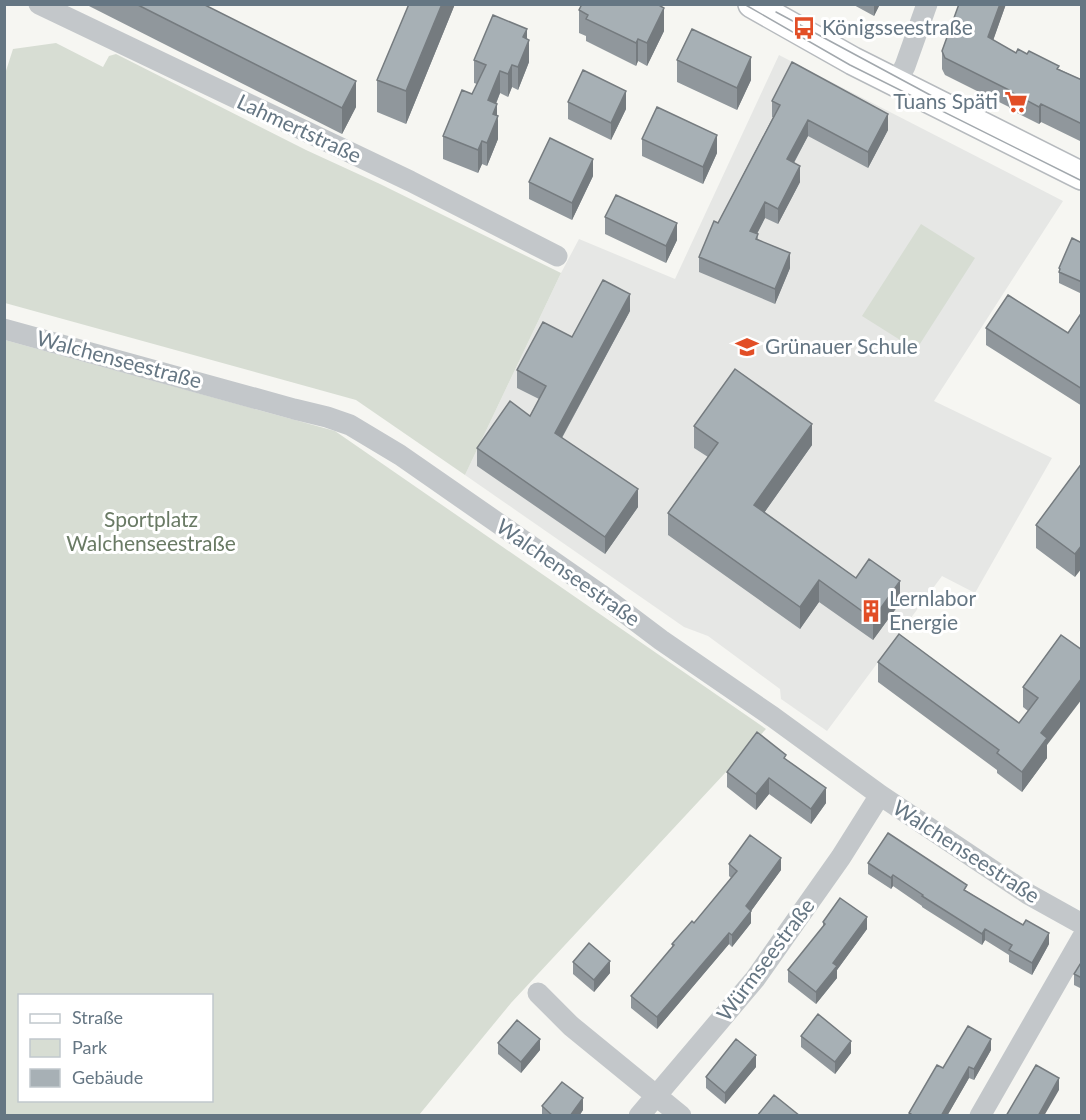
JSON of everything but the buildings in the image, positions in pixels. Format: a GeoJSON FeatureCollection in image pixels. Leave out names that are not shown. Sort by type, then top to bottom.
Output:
{"type":"FeatureCollection","features":[{"type":"Feature","properties":{"kind":"main road"},"geometry":{"type":"LineString","coordinates":[[752,4],[896,84],[1082,176]]}},
{"type":"Feature","properties":{"kind":"street","name":"Lahmertstraße"},"geometry":{"type":"LineString","coordinates":[[39,4],[410,181],[557,256]]}},
{"type":"Feature","properties":{"kind":"street"},"geometry":{"type":"LineString","coordinates":[[896,84],[905,66],[927,4]]}},
{"type":"Feature","properties":{"kind":"street","name":"Walchenseestraße"},"geometry":{"type":"LineString","coordinates":[[4,329],[350,425],[400,455],[600,594],[880,795],[1028,894],[1082,924]]}},
{"type":"Feature","properties":{"kind":"street","name":"Würmseestraße"},"geometry":{"type":"LineString","coordinates":[[639,1116],[755,979],[841,857],[880,795]]}},
{"type":"Feature","properties":{"kind":"street"},"geometry":{"type":"LineString","coordinates":[[980,1116],[1082,938]]}},
{"type":"Feature","properties":{"kind":"street"},"geometry":{"type":"LineString","coordinates":[[537,993],[571,1026],[681,1116]]}},
{"type":"Feature","properties":{"kind":"shaded area","name":"Grünauer Schule"},"geometry":{"type":"Polygon","coordinates":[[[779,55],[1063,201],[934,401],[1052,458],[975,593],[942,576],[827,731],[781,699],[780,689],[708,636],[684,627],[465,475],[579,239],[675,279],[779,55]]]}},
{"type":"Feature","properties":{"kind":"green space"},"geometry":{"type":"Polygon","coordinates":[[[56,43],[103,67],[109,56],[116,54],[306,150],[561,273],[465,475],[356,400],[5,303],[5,74],[13,49],[56,43]]]}},
{"type":"Feature","properties":{"kind":"green space"},"geometry":{"type":"Polygon","coordinates":[[[921,224],[975,258],[916,350],[862,316],[921,224]]]}},
{"type":"Feature","properties":{"kind":"green space","name":"Sportplatz Walchenseestraße"},"geometry":{"type":"Polygon","coordinates":[[[5,340],[335,431],[766,729],[511,1003],[419,1115],[5,1115],[5,340]]]}},
{"type":"Feature","properties":{"kind":"tram line"},"geometry":{"type":"LineString","coordinates":[[744,4],[850,65],[1082,181]]}},
{"type":"Feature","properties":{"kind":"tram line"},"geometry":{"type":"LineString","coordinates":[[776,12],[932,96]]}},
{"type":"Feature","properties":{"kind":"place","name":"Königsseestraße"},"geometry":{"type":"Point","coordinates":[804,28]}},
{"type":"Feature","properties":{"kind":"place","name":"Tuans Späti"},"geometry":{"type":"Point","coordinates":[1016,102]}},
{"type":"Feature","properties":{"kind":"place","name":"Grünauer Schule"},"geometry":{"type":"Point","coordinates":[747,347]}},
{"type":"Feature","properties":{"kind":"place","name":"Lernlabor Energie"},"geometry":{"type":"Point","coordinates":[871,611]}}]}
